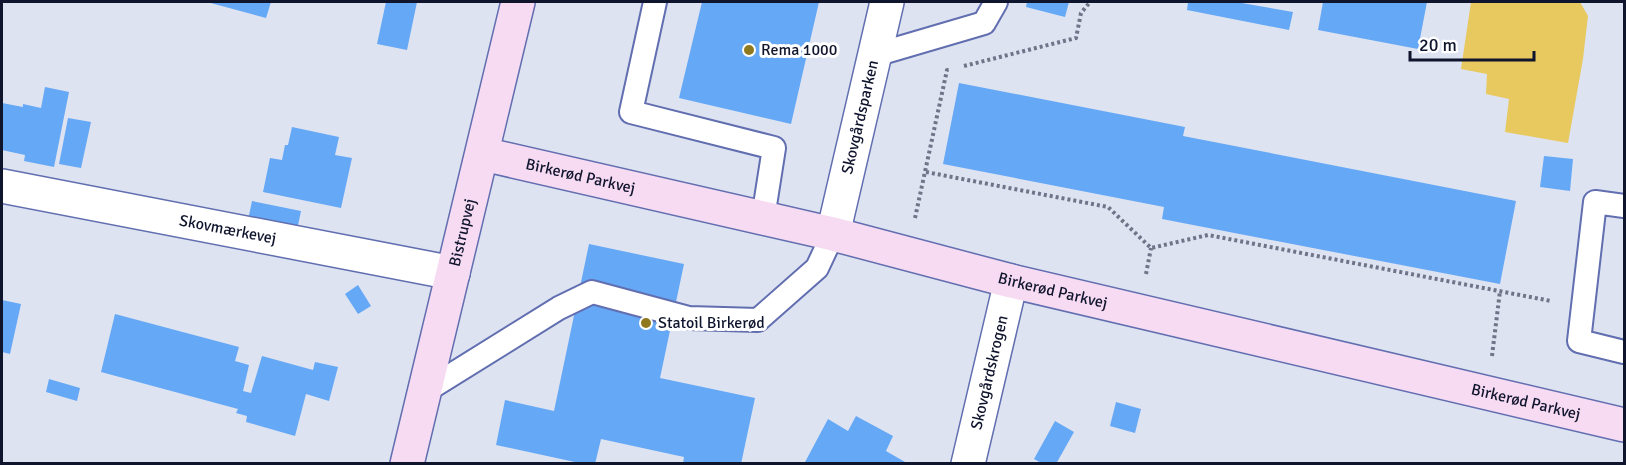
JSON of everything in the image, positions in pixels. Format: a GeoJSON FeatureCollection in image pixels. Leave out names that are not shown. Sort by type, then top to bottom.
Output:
{"type":"FeatureCollection","features":[{"type":"Feature","properties":{"kind":"street","name":"Bistrupvej"},"geometry":{"type":"LineString","coordinates":[[407,464],[518,2]]}},
{"type":"Feature","properties":{"kind":"street","name":"Skovgårdsparken"},"geometry":{"type":"LineString","coordinates":[[832,234],[887,2]]}},
{"type":"Feature","properties":{"kind":"street","name":"Birkerød Parkvej"},"geometry":{"type":"LineString","coordinates":[[483,154],[832,234],[1011,281],[1624,425]]}},
{"type":"Feature","properties":{"kind":"street","name":"Skovmærkevej"},"geometry":{"type":"LineString","coordinates":[[2,186],[453,273]]}},
{"type":"Feature","properties":{"kind":"street","name":"Skovgårdskrogen"},"geometry":{"type":"LineString","coordinates":[[968,464],[1011,281]]}},
{"type":"Feature","properties":{"kind":"lane"},"geometry":{"type":"LineString","coordinates":[[655,2],[632,112],[774,148],[763,218]]}},
{"type":"Feature","properties":{"kind":"lane"},"geometry":{"type":"LineString","coordinates":[[875,55],[984,23],[996,2]]}},
{"type":"Feature","properties":{"kind":"lane"},"geometry":{"type":"LineString","coordinates":[[1624,206],[1595,202],[1579,341],[1624,352]]}},
{"type":"Feature","properties":{"kind":"lane"},"geometry":{"type":"LineString","coordinates":[[424,392],[559,308],[592,292],[689,318],[758,320],[817,268],[832,234]]}},
{"type":"Feature","properties":{"kind":"path"},"geometry":{"type":"LineString","coordinates":[[908,254],[947,70],[1076,38],[1082,13],[1090,2]]}},
{"type":"Feature","properties":{"kind":"path"},"geometry":{"type":"LineString","coordinates":[[926,172],[1108,207],[1151,248],[1208,235],[1583,307]]}},
{"type":"Feature","properties":{"kind":"path"},"geometry":{"type":"LineString","coordinates":[[1487,393],[1500,291]]}},
{"type":"Feature","properties":{"kind":"shaded area"},"geometry":{"type":"Polygon","coordinates":[[[1471,2],[1580,2],[1588,16],[1568,143],[1505,132],[1509,99],[1486,94],[1487,74],[1461,69],[1471,2]]]}},
{"type":"Feature","properties":{"kind":"building"},"geometry":{"type":"Polygon","coordinates":[[[207,2],[271,2],[266,18],[207,2]]]}},
{"type":"Feature","properties":{"kind":"building"},"geometry":{"type":"Polygon","coordinates":[[[386,2],[417,2],[407,50],[377,44],[386,2]]]}},
{"type":"Feature","properties":{"kind":"building","name":"Rema 1000"},"geometry":{"type":"Polygon","coordinates":[[[702,2],[819,2],[791,124],[679,98],[702,2]]]}},
{"type":"Feature","properties":{"kind":"building"},"geometry":{"type":"Polygon","coordinates":[[[1027,2],[1069,2],[1065,17],[1026,7],[1027,2]]]}},
{"type":"Feature","properties":{"kind":"building"},"geometry":{"type":"Polygon","coordinates":[[[1188,2],[1236,2],[1293,12],[1289,30],[1187,10],[1188,2]]]}},
{"type":"Feature","properties":{"kind":"building"},"geometry":{"type":"Polygon","coordinates":[[[1323,2],[1427,2],[1418,49],[1318,30],[1323,2]]]}},
{"type":"Feature","properties":{"kind":"building"},"geometry":{"type":"Polygon","coordinates":[[[959,83],[1185,127],[1183,136],[1516,201],[1500,284],[1162,219],[1164,207],[943,164],[959,83]]]}},
{"type":"Feature","properties":{"kind":"building"},"geometry":{"type":"Polygon","coordinates":[[[45,87],[69,92],[54,167],[24,161],[25,155],[2,150],[2,103],[41,108],[45,87]]]}},
{"type":"Feature","properties":{"kind":"building"},"geometry":{"type":"Polygon","coordinates":[[[68,118],[91,122],[81,168],[59,164],[68,118]]]}},
{"type":"Feature","properties":{"kind":"building"},"geometry":{"type":"Polygon","coordinates":[[[292,127],[339,137],[335,155],[352,158],[341,208],[263,192],[270,158],[282,160],[292,127]]]}},
{"type":"Feature","properties":{"kind":"building"},"geometry":{"type":"Polygon","coordinates":[[[1544,156],[1573,159],[1570,191],[1540,187],[1544,156]]]}},
{"type":"Feature","properties":{"kind":"building"},"geometry":{"type":"Polygon","coordinates":[[[252,201],[301,211],[297,230],[248,220],[252,201]]]}},
{"type":"Feature","properties":{"kind":"building"},"geometry":{"type":"Polygon","coordinates":[[[589,244],[684,264],[660,378],[755,398],[741,464],[683,464],[684,457],[601,439],[595,464],[584,464],[496,445],[505,400],[554,411],[589,244]]]}},
{"type":"Feature","properties":{"kind":"building"},"geometry":{"type":"Polygon","coordinates":[[[358,285],[371,306],[358,314],[345,294],[358,285]]]}},
{"type":"Feature","properties":{"kind":"building"},"geometry":{"type":"Polygon","coordinates":[[[2,300],[21,304],[10,354],[2,352],[2,300]]]}},
{"type":"Feature","properties":{"kind":"building"},"geometry":{"type":"Polygon","coordinates":[[[115,314],[239,347],[235,361],[249,365],[243,391],[251,393],[262,356],[313,370],[315,362],[338,367],[329,401],[306,394],[295,436],[246,422],[247,416],[236,413],[238,409],[101,372],[115,314]]]}},
{"type":"Feature","properties":{"kind":"building"},"geometry":{"type":"Polygon","coordinates":[[[49,379],[80,388],[77,401],[46,392],[49,379]]]}},
{"type":"Feature","properties":{"kind":"building"},"geometry":{"type":"Polygon","coordinates":[[[1116,402],[1141,409],[1135,433],[1110,426],[1116,402]]]}},
{"type":"Feature","properties":{"kind":"building"},"geometry":{"type":"Polygon","coordinates":[[[856,416],[893,436],[886,451],[905,462],[904,464],[804,464],[828,419],[848,431],[856,416]]]}},
{"type":"Feature","properties":{"kind":"building"},"geometry":{"type":"Polygon","coordinates":[[[1055,421],[1074,432],[1056,464],[1043,464],[1034,459],[1055,421]]]}},
{"type":"Feature","properties":{"kind":"place","name":"Rema 1000"},"geometry":{"type":"Point","coordinates":[749,50]}},
{"type":"Feature","properties":{"kind":"place","name":"Statoil Birkerød"},"geometry":{"type":"Point","coordinates":[646,323]}}]}
